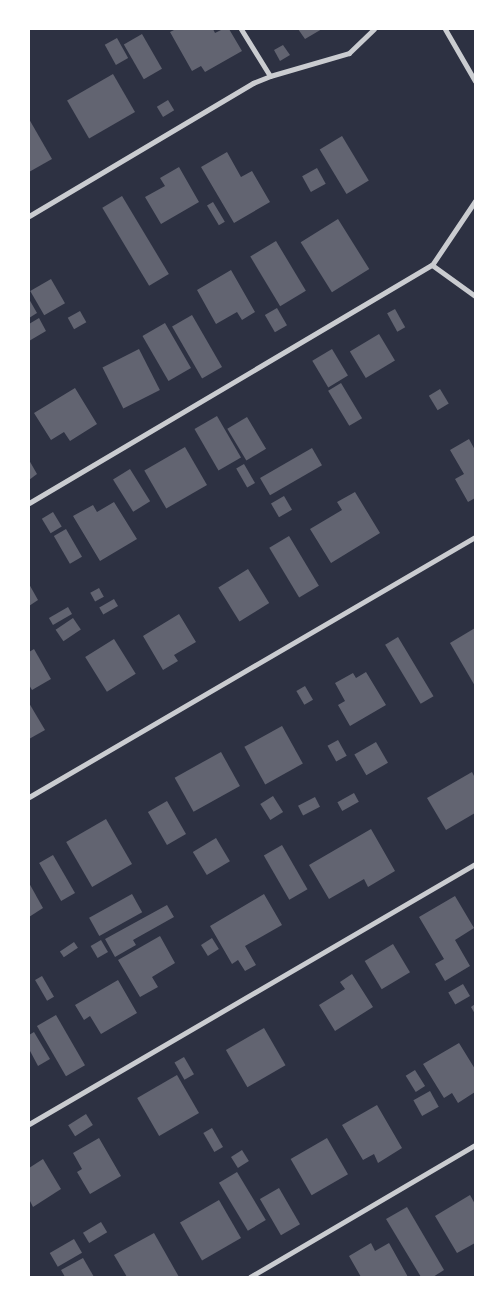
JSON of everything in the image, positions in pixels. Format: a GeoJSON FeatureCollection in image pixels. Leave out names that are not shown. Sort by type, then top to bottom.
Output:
{"type":"FeatureCollection","features":[{"type":"Feature","properties":{"kind":"street"},"geometry":{"type":"LineString","coordinates":[[241,29],[270,76]]}},
{"type":"Feature","properties":{"kind":"street"},"geometry":{"type":"LineString","coordinates":[[29,216],[244,88],[270,76],[349,54],[374,29]]}},
{"type":"Feature","properties":{"kind":"street"},"geometry":{"type":"LineString","coordinates":[[445,29],[475,81]]}},
{"type":"Feature","properties":{"kind":"street"},"geometry":{"type":"LineString","coordinates":[[29,503],[432,265],[475,201]]}},
{"type":"Feature","properties":{"kind":"street"},"geometry":{"type":"LineString","coordinates":[[432,265],[475,296]]}},
{"type":"Feature","properties":{"kind":"street"},"geometry":{"type":"LineString","coordinates":[[29,797],[475,537]]}},
{"type":"Feature","properties":{"kind":"street"},"geometry":{"type":"LineString","coordinates":[[29,1124],[475,864]]}},
{"type":"Feature","properties":{"kind":"street"},"geometry":{"type":"LineString","coordinates":[[250,1277],[475,1146]]}},
{"type":"Feature","properties":{"kind":"building"},"geometry":{"type":"Polygon","coordinates":[[[176,29],[213,29],[215,33],[223,29],[229,29],[242,51],[205,72],[201,66],[192,71],[170,32],[176,29]]]}},
{"type":"Feature","properties":{"kind":"building"},"geometry":{"type":"Polygon","coordinates":[[[298,29],[322,29],[305,39],[298,29]]]}},
{"type":"Feature","properties":{"kind":"building"},"geometry":{"type":"Polygon","coordinates":[[[142,34],[162,69],[144,79],[124,45],[142,34]]]}},
{"type":"Feature","properties":{"kind":"building"},"geometry":{"type":"Polygon","coordinates":[[[117,38],[128,58],[116,65],[105,45],[117,38]]]}},
{"type":"Feature","properties":{"kind":"building"},"geometry":{"type":"Polygon","coordinates":[[[283,45],[290,55],[280,61],[274,50],[283,45]]]}},
{"type":"Feature","properties":{"kind":"building"},"geometry":{"type":"Polygon","coordinates":[[[113,74],[135,112],[89,139],[67,101],[113,74]]]}},
{"type":"Feature","properties":{"kind":"building"},"geometry":{"type":"Polygon","coordinates":[[[168,100],[174,110],[163,117],[157,107],[168,100]]]}},
{"type":"Feature","properties":{"kind":"building"},"geometry":{"type":"Polygon","coordinates":[[[29,119],[52,159],[29,172],[29,119]]]}},
{"type":"Feature","properties":{"kind":"building"},"geometry":{"type":"Polygon","coordinates":[[[342,136],[369,181],[346,194],[320,149],[342,136]]]}},
{"type":"Feature","properties":{"kind":"building"},"geometry":{"type":"Polygon","coordinates":[[[227,152],[241,177],[252,171],[270,202],[234,223],[201,167],[227,152]]]}},
{"type":"Feature","properties":{"kind":"building"},"geometry":{"type":"Polygon","coordinates":[[[179,167],[199,202],[161,224],[145,197],[165,186],[160,178],[179,167]]]}},
{"type":"Feature","properties":{"kind":"building"},"geometry":{"type":"Polygon","coordinates":[[[317,168],[326,184],[311,192],[302,176],[317,168]]]}},
{"type":"Feature","properties":{"kind":"building"},"geometry":{"type":"Polygon","coordinates":[[[122,196],[169,274],[149,286],[102,208],[122,196]]]}},
{"type":"Feature","properties":{"kind":"building"},"geometry":{"type":"Polygon","coordinates":[[[213,202],[225,222],[219,225],[207,206],[213,202]]]}},
{"type":"Feature","properties":{"kind":"building"},"geometry":{"type":"Polygon","coordinates":[[[338,219],[369,269],[332,292],[301,242],[338,219]]]}},
{"type":"Feature","properties":{"kind":"building"},"geometry":{"type":"Polygon","coordinates":[[[276,241],[306,291],[280,306],[250,256],[276,241]]]}},
{"type":"Feature","properties":{"kind":"building"},"geometry":{"type":"Polygon","coordinates":[[[231,270],[255,312],[242,320],[237,312],[216,324],[197,290],[231,270]]]}},
{"type":"Feature","properties":{"kind":"building"},"geometry":{"type":"Polygon","coordinates":[[[51,279],[65,303],[44,315],[30,291],[51,279]]]}},
{"type":"Feature","properties":{"kind":"building"},"geometry":{"type":"Polygon","coordinates":[[[29,299],[37,313],[29,318],[29,299]]]}},
{"type":"Feature","properties":{"kind":"building"},"geometry":{"type":"Polygon","coordinates":[[[277,308],[287,325],[275,332],[265,315],[277,308]]]}},
{"type":"Feature","properties":{"kind":"building"},"geometry":{"type":"Polygon","coordinates":[[[395,309],[405,327],[397,332],[387,313],[395,309]]]}},
{"type":"Feature","properties":{"kind":"building"},"geometry":{"type":"Polygon","coordinates":[[[80,311],[86,322],[74,329],[68,318],[80,311]]]}},
{"type":"Feature","properties":{"kind":"building"},"geometry":{"type":"Polygon","coordinates":[[[192,315],[222,367],[202,378],[172,326],[192,315]]]}},
{"type":"Feature","properties":{"kind":"building"},"geometry":{"type":"Polygon","coordinates":[[[39,318],[46,331],[29,341],[29,324],[39,318]]]}},
{"type":"Feature","properties":{"kind":"building"},"geometry":{"type":"Polygon","coordinates":[[[165,323],[191,368],[168,381],[142,336],[165,323]]]}},
{"type":"Feature","properties":{"kind":"building"},"geometry":{"type":"Polygon","coordinates":[[[379,334],[395,361],[366,378],[350,352],[379,334]]]}},
{"type":"Feature","properties":{"kind":"building"},"geometry":{"type":"Polygon","coordinates":[[[139,349],[160,390],[123,409],[102,368],[139,349]]]}},
{"type":"Feature","properties":{"kind":"building"},"geometry":{"type":"Polygon","coordinates":[[[332,349],[348,376],[328,387],[312,361],[332,349]]]}},
{"type":"Feature","properties":{"kind":"building"},"geometry":{"type":"Polygon","coordinates":[[[341,383],[362,418],[349,426],[328,391],[341,383]]]}},
{"type":"Feature","properties":{"kind":"building"},"geometry":{"type":"Polygon","coordinates":[[[75,388],[97,424],[70,441],[64,432],[51,440],[34,413],[75,388]]]}},
{"type":"Feature","properties":{"kind":"building"},"geometry":{"type":"Polygon","coordinates":[[[440,389],[449,404],[438,410],[429,396],[440,389]]]}},
{"type":"Feature","properties":{"kind":"building"},"geometry":{"type":"Polygon","coordinates":[[[217,416],[241,458],[218,471],[194,429],[217,416]]]}},
{"type":"Feature","properties":{"kind":"building"},"geometry":{"type":"Polygon","coordinates":[[[247,417],[266,449],[246,461],[227,429],[247,417]]]}},
{"type":"Feature","properties":{"kind":"building"},"geometry":{"type":"Polygon","coordinates":[[[469,439],[475,450],[475,498],[468,502],[455,479],[464,474],[450,450],[469,439]]]}},
{"type":"Feature","properties":{"kind":"building"},"geometry":{"type":"Polygon","coordinates":[[[185,447],[207,485],[166,509],[144,470],[185,447]]]}},
{"type":"Feature","properties":{"kind":"building"},"geometry":{"type":"Polygon","coordinates":[[[312,448],[322,465],[270,495],[260,478],[312,448]]]}},
{"type":"Feature","properties":{"kind":"building"},"geometry":{"type":"Polygon","coordinates":[[[29,460],[37,474],[29,480],[29,460]]]}},
{"type":"Feature","properties":{"kind":"building"},"geometry":{"type":"Polygon","coordinates":[[[244,464],[255,483],[247,488],[236,468],[244,464]]]}},
{"type":"Feature","properties":{"kind":"building"},"geometry":{"type":"Polygon","coordinates":[[[130,469],[150,501],[133,512],[113,480],[130,469]]]}},
{"type":"Feature","properties":{"kind":"building"},"geometry":{"type":"Polygon","coordinates":[[[355,492],[380,533],[331,563],[310,529],[342,510],[337,502],[355,492]]]}},
{"type":"Feature","properties":{"kind":"building"},"geometry":{"type":"Polygon","coordinates":[[[284,496],[292,510],[279,517],[271,504],[284,496]]]}},
{"type":"Feature","properties":{"kind":"building"},"geometry":{"type":"Polygon","coordinates":[[[114,502],[137,539],[100,561],[73,516],[93,505],[97,512],[114,502]]]}},
{"type":"Feature","properties":{"kind":"building"},"geometry":{"type":"Polygon","coordinates":[[[53,512],[62,527],[51,533],[42,519],[53,512]]]}},
{"type":"Feature","properties":{"kind":"building"},"geometry":{"type":"Polygon","coordinates":[[[66,529],[82,557],[70,564],[54,536],[66,529]]]}},
{"type":"Feature","properties":{"kind":"building"},"geometry":{"type":"Polygon","coordinates":[[[289,536],[319,586],[299,598],[269,548],[289,536]]]}},
{"type":"Feature","properties":{"kind":"building"},"geometry":{"type":"Polygon","coordinates":[[[248,569],[269,603],[240,621],[218,588],[248,569]]]}},
{"type":"Feature","properties":{"kind":"building"},"geometry":{"type":"Polygon","coordinates":[[[29,584],[38,600],[29,606],[29,584]]]}},
{"type":"Feature","properties":{"kind":"building"},"geometry":{"type":"Polygon","coordinates":[[[99,588],[104,597],[95,602],[90,593],[99,588]]]}},
{"type":"Feature","properties":{"kind":"building"},"geometry":{"type":"Polygon","coordinates":[[[114,599],[118,606],[103,614],[99,608],[114,599]]]}},
{"type":"Feature","properties":{"kind":"building"},"geometry":{"type":"Polygon","coordinates":[[[68,607],[72,614],[53,625],[49,618],[68,607]]]}},
{"type":"Feature","properties":{"kind":"building"},"geometry":{"type":"Polygon","coordinates":[[[179,614],[196,642],[174,655],[178,661],[163,670],[143,636],[179,614]]]}},
{"type":"Feature","properties":{"kind":"building"},"geometry":{"type":"Polygon","coordinates":[[[73,618],[81,630],[63,641],[56,630],[73,618]]]}},
{"type":"Feature","properties":{"kind":"building"},"geometry":{"type":"Polygon","coordinates":[[[475,628],[475,686],[450,643],[475,628]]]}},
{"type":"Feature","properties":{"kind":"building"},"geometry":{"type":"Polygon","coordinates":[[[398,637],[434,696],[421,704],[385,645],[398,637]]]}},
{"type":"Feature","properties":{"kind":"building"},"geometry":{"type":"Polygon","coordinates":[[[114,639],[136,674],[107,692],[85,657],[114,639]]]}},
{"type":"Feature","properties":{"kind":"building"},"geometry":{"type":"Polygon","coordinates":[[[34,649],[51,679],[32,690],[29,685],[29,652],[34,649]]]}},
{"type":"Feature","properties":{"kind":"building"},"geometry":{"type":"Polygon","coordinates":[[[366,672],[386,705],[350,726],[338,705],[345,701],[335,683],[353,673],[356,678],[366,672]]]}},
{"type":"Feature","properties":{"kind":"building"},"geometry":{"type":"Polygon","coordinates":[[[305,686],[313,700],[304,705],[296,691],[305,686]]]}},
{"type":"Feature","properties":{"kind":"building"},"geometry":{"type":"Polygon","coordinates":[[[29,703],[45,730],[29,739],[29,703]]]}},
{"type":"Feature","properties":{"kind":"building"},"geometry":{"type":"Polygon","coordinates":[[[282,726],[303,764],[265,784],[244,747],[282,726]]]}},
{"type":"Feature","properties":{"kind":"building"},"geometry":{"type":"Polygon","coordinates":[[[338,740],[347,756],[336,762],[328,746],[338,740]]]}},
{"type":"Feature","properties":{"kind":"building"},"geometry":{"type":"Polygon","coordinates":[[[376,742],[388,763],[366,775],[354,754],[376,742]]]}},
{"type":"Feature","properties":{"kind":"building"},"geometry":{"type":"Polygon","coordinates":[[[221,752],[240,786],[194,812],[175,778],[221,752]]]}},
{"type":"Feature","properties":{"kind":"building"},"geometry":{"type":"Polygon","coordinates":[[[472,772],[475,778],[475,813],[446,830],[427,798],[472,772]]]}},
{"type":"Feature","properties":{"kind":"building"},"geometry":{"type":"Polygon","coordinates":[[[354,793],[359,802],[342,811],[337,802],[354,793]]]}},
{"type":"Feature","properties":{"kind":"building"},"geometry":{"type":"Polygon","coordinates":[[[273,796],[283,812],[270,820],[260,804],[273,796]]]}},
{"type":"Feature","properties":{"kind":"building"},"geometry":{"type":"Polygon","coordinates":[[[315,797],[320,807],[303,815],[298,806],[315,797]]]}},
{"type":"Feature","properties":{"kind":"building"},"geometry":{"type":"Polygon","coordinates":[[[167,801],[186,834],[167,845],[148,812],[167,801]]]}},
{"type":"Feature","properties":{"kind":"building"},"geometry":{"type":"Polygon","coordinates":[[[106,819],[132,864],[92,887],[66,842],[106,819]]]}},
{"type":"Feature","properties":{"kind":"building"},"geometry":{"type":"Polygon","coordinates":[[[371,829],[395,871],[368,887],[364,879],[329,899],[309,865],[371,829]]]}},
{"type":"Feature","properties":{"kind":"building"},"geometry":{"type":"Polygon","coordinates":[[[216,838],[230,861],[207,875],[193,852],[216,838]]]}},
{"type":"Feature","properties":{"kind":"building"},"geometry":{"type":"Polygon","coordinates":[[[282,845],[308,889],[289,900],[264,856],[282,845]]]}},
{"type":"Feature","properties":{"kind":"building"},"geometry":{"type":"Polygon","coordinates":[[[53,855],[75,893],[61,901],[39,863],[53,855]]]}},
{"type":"Feature","properties":{"kind":"building"},"geometry":{"type":"Polygon","coordinates":[[[29,883],[43,908],[29,917],[29,883]]]}},
{"type":"Feature","properties":{"kind":"building"},"geometry":{"type":"Polygon","coordinates":[[[132,894],[142,912],[99,936],[89,918],[132,894]]]}},
{"type":"Feature","properties":{"kind":"building"},"geometry":{"type":"Polygon","coordinates":[[[264,894],[282,925],[245,946],[256,965],[245,971],[238,960],[232,964],[210,926],[264,894]]]}},
{"type":"Feature","properties":{"kind":"building"},"geometry":{"type":"Polygon","coordinates":[[[455,896],[474,928],[455,940],[470,966],[445,981],[435,964],[444,959],[419,917],[455,896]]]}},
{"type":"Feature","properties":{"kind":"building"},"geometry":{"type":"Polygon","coordinates":[[[167,905],[174,917],[133,940],[136,945],[115,957],[105,939],[167,905]]]}},
{"type":"Feature","properties":{"kind":"building"},"geometry":{"type":"Polygon","coordinates":[[[160,936],[175,963],[152,977],[158,987],[140,997],[118,960],[160,936]]]}},
{"type":"Feature","properties":{"kind":"building"},"geometry":{"type":"Polygon","coordinates":[[[212,938],[219,949],[208,956],[201,945],[212,938]]]}},
{"type":"Feature","properties":{"kind":"building"},"geometry":{"type":"Polygon","coordinates":[[[101,940],[108,952],[98,958],[91,946],[101,940]]]}},
{"type":"Feature","properties":{"kind":"building"},"geometry":{"type":"Polygon","coordinates":[[[74,942],[78,948],[64,957],[60,952],[74,942]]]}},
{"type":"Feature","properties":{"kind":"building"},"geometry":{"type":"Polygon","coordinates":[[[393,944],[410,972],[382,989],[365,961],[393,944]]]}},
{"type":"Feature","properties":{"kind":"building"},"geometry":{"type":"Polygon","coordinates":[[[352,974],[373,1007],[335,1031],[319,1005],[345,989],[340,982],[352,974]]]}},
{"type":"Feature","properties":{"kind":"building"},"geometry":{"type":"Polygon","coordinates":[[[42,976],[54,997],[47,1001],[35,980],[42,976]]]}},
{"type":"Feature","properties":{"kind":"building"},"geometry":{"type":"Polygon","coordinates":[[[118,980],[137,1013],[101,1034],[90,1016],[84,1020],[75,1005],[118,980]]]}},
{"type":"Feature","properties":{"kind":"building"},"geometry":{"type":"Polygon","coordinates":[[[463,984],[470,996],[455,1005],[448,992],[463,984]]]}},
{"type":"Feature","properties":{"kind":"building"},"geometry":{"type":"Polygon","coordinates":[[[475,1004],[475,1014],[471,1007],[475,1004]]]}},
{"type":"Feature","properties":{"kind":"building"},"geometry":{"type":"Polygon","coordinates":[[[56,1015],[85,1065],[66,1076],[37,1026],[56,1015]]]}},
{"type":"Feature","properties":{"kind":"building"},"geometry":{"type":"Polygon","coordinates":[[[264,1028],[286,1065],[247,1087],[226,1050],[264,1028]]]}},
{"type":"Feature","properties":{"kind":"building"},"geometry":{"type":"Polygon","coordinates":[[[34,1032],[50,1059],[38,1066],[29,1049],[29,1035],[34,1032]]]}},
{"type":"Feature","properties":{"kind":"building"},"geometry":{"type":"Polygon","coordinates":[[[459,1043],[475,1069],[475,1092],[458,1103],[452,1093],[444,1098],[423,1064],[459,1043]]]}},
{"type":"Feature","properties":{"kind":"building"},"geometry":{"type":"Polygon","coordinates":[[[184,1057],[194,1074],[184,1080],[174,1062],[184,1057]]]}},
{"type":"Feature","properties":{"kind":"building"},"geometry":{"type":"Polygon","coordinates":[[[415,1070],[425,1086],[416,1092],[406,1076],[415,1070]]]}},
{"type":"Feature","properties":{"kind":"building"},"geometry":{"type":"Polygon","coordinates":[[[177,1075],[199,1113],[159,1136],[137,1098],[177,1075]]]}},
{"type":"Feature","properties":{"kind":"building"},"geometry":{"type":"Polygon","coordinates":[[[430,1091],[439,1107],[422,1116],[413,1100],[430,1091]]]}},
{"type":"Feature","properties":{"kind":"building"},"geometry":{"type":"Polygon","coordinates":[[[377,1105],[402,1148],[378,1163],[374,1154],[363,1160],[342,1125],[377,1105]]]}},
{"type":"Feature","properties":{"kind":"building"},"geometry":{"type":"Polygon","coordinates":[[[86,1114],[93,1125],[75,1136],[68,1125],[86,1114]]]}},
{"type":"Feature","properties":{"kind":"building"},"geometry":{"type":"Polygon","coordinates":[[[212,1128],[223,1147],[214,1152],[203,1133],[212,1128]]]}},
{"type":"Feature","properties":{"kind":"building"},"geometry":{"type":"Polygon","coordinates":[[[99,1138],[121,1176],[90,1194],[77,1172],[82,1169],[73,1153],[99,1138]]]}},
{"type":"Feature","properties":{"kind":"building"},"geometry":{"type":"Polygon","coordinates":[[[327,1138],[348,1174],[312,1195],[291,1159],[327,1138]]]}},
{"type":"Feature","properties":{"kind":"building"},"geometry":{"type":"Polygon","coordinates":[[[242,1150],[249,1161],[238,1168],[231,1157],[242,1150]]]}},
{"type":"Feature","properties":{"kind":"building"},"geometry":{"type":"Polygon","coordinates":[[[43,1159],[61,1189],[33,1207],[29,1199],[29,1168],[43,1159]]]}},
{"type":"Feature","properties":{"kind":"building"},"geometry":{"type":"Polygon","coordinates":[[[237,1172],[266,1220],[248,1231],[219,1183],[237,1172]]]}},
{"type":"Feature","properties":{"kind":"building"},"geometry":{"type":"Polygon","coordinates":[[[279,1188],[300,1224],[281,1235],[260,1199],[279,1188]]]}},
{"type":"Feature","properties":{"kind":"building"},"geometry":{"type":"Polygon","coordinates":[[[470,1195],[475,1204],[475,1243],[457,1253],[435,1216],[470,1195]]]}},
{"type":"Feature","properties":{"kind":"building"},"geometry":{"type":"Polygon","coordinates":[[[219,1200],[241,1238],[202,1261],[180,1222],[219,1200]]]}},
{"type":"Feature","properties":{"kind":"building"},"geometry":{"type":"Polygon","coordinates":[[[407,1207],[444,1270],[433,1277],[421,1277],[386,1219],[407,1207]]]}},
{"type":"Feature","properties":{"kind":"building"},"geometry":{"type":"Polygon","coordinates":[[[101,1222],[107,1232],[89,1243],[83,1233],[101,1222]]]}},
{"type":"Feature","properties":{"kind":"building"},"geometry":{"type":"Polygon","coordinates":[[[154,1233],[179,1277],[127,1277],[114,1255],[154,1233]]]}},
{"type":"Feature","properties":{"kind":"building"},"geometry":{"type":"Polygon","coordinates":[[[74,1239],[82,1253],[58,1267],[50,1253],[74,1239]]]}},
{"type":"Feature","properties":{"kind":"building"},"geometry":{"type":"Polygon","coordinates":[[[371,1243],[375,1251],[389,1243],[408,1277],[361,1277],[349,1256],[371,1243]]]}},
{"type":"Feature","properties":{"kind":"building"},"geometry":{"type":"Polygon","coordinates":[[[83,1258],[94,1277],[65,1277],[61,1270],[83,1258]]]}}]}
